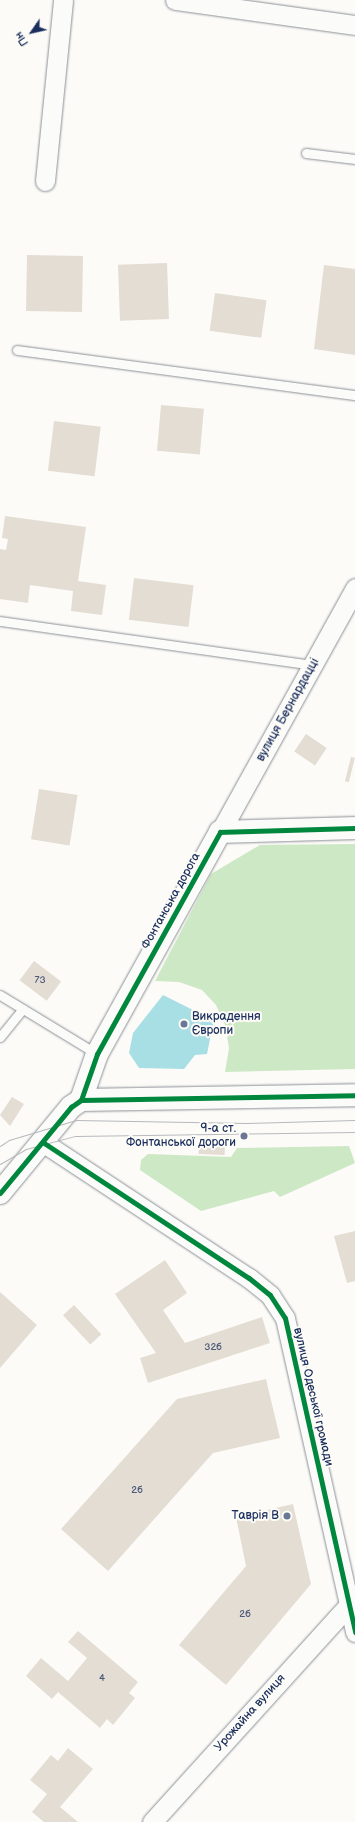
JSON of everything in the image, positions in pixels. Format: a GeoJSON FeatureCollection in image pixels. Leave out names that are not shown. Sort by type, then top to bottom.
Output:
{"type":"FeatureCollection","features":[{"type":"Feature","properties":{"kind":"main road"},"geometry":{"type":"LineString","coordinates":[[220,832],[355,828]]}},
{"type":"Feature","properties":{"kind":"main road","name":"Фонтанська дорога"},"geometry":{"type":"LineString","coordinates":[[82,1100],[97,1054],[220,832]]}},
{"type":"Feature","properties":{"kind":"main road"},"geometry":{"type":"LineString","coordinates":[[0,1193],[44,1143],[71,1107],[82,1100],[355,1095]]}},
{"type":"Feature","properties":{"kind":"street"},"geometry":{"type":"LineString","coordinates":[[44,181],[63,0]]}},
{"type":"Feature","properties":{"kind":"street"},"geometry":{"type":"LineString","coordinates":[[175,0],[355,25]]}},
{"type":"Feature","properties":{"kind":"street","name":"вулиця Бернардацці"},"geometry":{"type":"LineString","coordinates":[[220,832],[355,588]]}},
{"type":"Feature","properties":{"kind":"street","name":"вулиця Одеської громади"},"geometry":{"type":"LineString","coordinates":[[44,1143],[270,1295],[285,1318],[355,1632]]}},
{"type":"Feature","properties":{"kind":"street","name":"Урожайна вулиця"},"geometry":{"type":"LineString","coordinates":[[152,1822],[349,1605]]}},
{"type":"Feature","properties":{"kind":"lane"},"geometry":{"type":"LineString","coordinates":[[306,153],[355,159]]}},
{"type":"Feature","properties":{"kind":"lane"},"geometry":{"type":"LineString","coordinates":[[17,350],[355,395]]}},
{"type":"Feature","properties":{"kind":"lane"},"geometry":{"type":"LineString","coordinates":[[0,621],[313,665]]}},
{"type":"Feature","properties":{"kind":"lane"},"geometry":{"type":"LineString","coordinates":[[0,995],[97,1054]]}},
{"type":"Feature","properties":{"kind":"lane"},"geometry":{"type":"LineString","coordinates":[[0,1037],[23,1009]]}},
{"type":"Feature","properties":{"kind":"green space"},"geometry":{"type":"Polygon","coordinates":[[[355,844],[355,1069],[225,1072],[229,1048],[225,1025],[216,1005],[202,990],[179,982],[155,981],[211,874],[260,845],[355,844]]]}},
{"type":"Feature","properties":{"kind":"green space"},"geometry":{"type":"Polygon","coordinates":[[[349,1146],[355,1163],[280,1197],[274,1191],[201,1211],[140,1170],[141,1160],[148,1154],[231,1157],[237,1148],[349,1146]]]}},
{"type":"Feature","properties":{"kind":"water"},"geometry":{"type":"Polygon","coordinates":[[[163,995],[205,1016],[213,1024],[207,1054],[195,1055],[184,1069],[139,1068],[129,1053],[133,1033],[163,995]]]}},
{"type":"Feature","properties":{"kind":"building"},"geometry":{"type":"Polygon","coordinates":[[[27,255],[83,256],[82,312],[26,311],[27,255]]]}},
{"type":"Feature","properties":{"kind":"building"},"geometry":{"type":"Polygon","coordinates":[[[167,263],[169,319],[120,321],[118,265],[167,263]]]}},
{"type":"Feature","properties":{"kind":"building"},"geometry":{"type":"Polygon","coordinates":[[[324,265],[355,269],[355,355],[314,349],[324,265]]]}},
{"type":"Feature","properties":{"kind":"building"},"geometry":{"type":"Polygon","coordinates":[[[215,293],[266,300],[261,338],[210,331],[215,293]]]}},
{"type":"Feature","properties":{"kind":"building"},"geometry":{"type":"Polygon","coordinates":[[[161,405],[204,409],[200,455],[157,451],[161,405]]]}},
{"type":"Feature","properties":{"kind":"building"},"geometry":{"type":"Polygon","coordinates":[[[54,421],[101,427],[95,476],[48,471],[54,421]]]}},
{"type":"Feature","properties":{"kind":"building"},"geometry":{"type":"Polygon","coordinates":[[[5,516],[86,527],[78,581],[106,585],[102,615],[71,611],[73,591],[30,585],[28,603],[0,599],[0,549],[6,550],[8,539],[2,538],[5,516]]]}},
{"type":"Feature","properties":{"kind":"building"},"geometry":{"type":"Polygon","coordinates":[[[134,578],[194,585],[188,627],[129,620],[134,578]]]}},
{"type":"Feature","properties":{"kind":"building"},"geometry":{"type":"Polygon","coordinates":[[[306,734],[327,748],[315,765],[294,751],[306,734]]]}},
{"type":"Feature","properties":{"kind":"building"},"geometry":{"type":"Polygon","coordinates":[[[351,757],[355,758],[349,782],[345,781],[351,757]]]}},
{"type":"Feature","properties":{"kind":"building"},"geometry":{"type":"Polygon","coordinates":[[[39,789],[78,795],[70,845],[31,839],[39,789]]]}},
{"type":"Feature","properties":{"kind":"building"},"geometry":{"type":"Polygon","coordinates":[[[34,961],[61,981],[47,1001],[20,980],[34,961]]]}},
{"type":"Feature","properties":{"kind":"building"},"geometry":{"type":"Polygon","coordinates":[[[12,1097],[24,1104],[10,1126],[0,1115],[12,1097]]]}},
{"type":"Feature","properties":{"kind":"building"},"geometry":{"type":"Polygon","coordinates":[[[199,1142],[225,1143],[225,1155],[199,1154],[199,1142]]]}},
{"type":"Feature","properties":{"kind":"building"},"geometry":{"type":"Polygon","coordinates":[[[355,1231],[355,1281],[347,1283],[334,1236],[355,1231]]]}},
{"type":"Feature","properties":{"kind":"building"},"geometry":{"type":"Polygon","coordinates":[[[165,1260],[187,1293],[163,1310],[185,1343],[262,1317],[270,1343],[148,1383],[140,1358],[156,1353],[115,1294],[165,1260]]]}},
{"type":"Feature","properties":{"kind":"building"},"geometry":{"type":"Polygon","coordinates":[[[0,1292],[37,1325],[0,1368],[0,1292]]]}},
{"type":"Feature","properties":{"kind":"building"},"geometry":{"type":"Polygon","coordinates":[[[74,1305],[101,1334],[90,1344],[63,1315],[74,1305]]]}},
{"type":"Feature","properties":{"kind":"building"},"geometry":{"type":"Polygon","coordinates":[[[266,1379],[280,1438],[213,1453],[108,1571],[61,1529],[177,1399],[266,1379]]]}},
{"type":"Feature","properties":{"kind":"building"},"geometry":{"type":"Polygon","coordinates":[[[293,1504],[311,1584],[226,1685],[179,1645],[246,1566],[236,1517],[293,1504]]]}},
{"type":"Feature","properties":{"kind":"building"},"geometry":{"type":"Polygon","coordinates":[[[78,1631],[138,1682],[129,1693],[135,1698],[113,1725],[107,1719],[100,1728],[58,1692],[52,1699],[26,1676],[41,1658],[68,1681],[87,1658],[68,1642],[78,1631]]]}},
{"type":"Feature","properties":{"kind":"building"},"geometry":{"type":"Polygon","coordinates":[[[68,1748],[93,1769],[60,1807],[78,1822],[44,1822],[32,1812],[47,1794],[30,1780],[51,1755],[58,1761],[68,1748]]]}},
{"type":"Feature","properties":{"kind":"tram line"},"geometry":{"type":"LineString","coordinates":[[0,1146],[9,1140],[76,1120],[247,1123],[355,1120]]}},
{"type":"Feature","properties":{"kind":"tram line"},"geometry":{"type":"LineString","coordinates":[[0,1164],[26,1149],[75,1136],[355,1132]]}},
{"type":"Feature","properties":{"kind":"cycle path"},"geometry":{"type":"LineString","coordinates":[[81,1100],[97,1054],[220,832],[355,828]]}},
{"type":"Feature","properties":{"kind":"cycle path"},"geometry":{"type":"LineString","coordinates":[[0,1193],[71,1107],[81,1100],[355,1095]]}},
{"type":"Feature","properties":{"kind":"cycle path"},"geometry":{"type":"LineString","coordinates":[[44,1143],[249,1278],[270,1295],[285,1318],[355,1632]]}},
{"type":"Feature","properties":{"kind":"place","name":"Викрадення Європи"},"geometry":{"type":"Point","coordinates":[184,1024]}},
{"type":"Feature","properties":{"kind":"place","name":"9-а ст. Фонтанської дороги"},"geometry":{"type":"Point","coordinates":[244,1136]}},
{"type":"Feature","properties":{"kind":"place","name":"Таврія В"},"geometry":{"type":"Point","coordinates":[287,1516]}}]}
